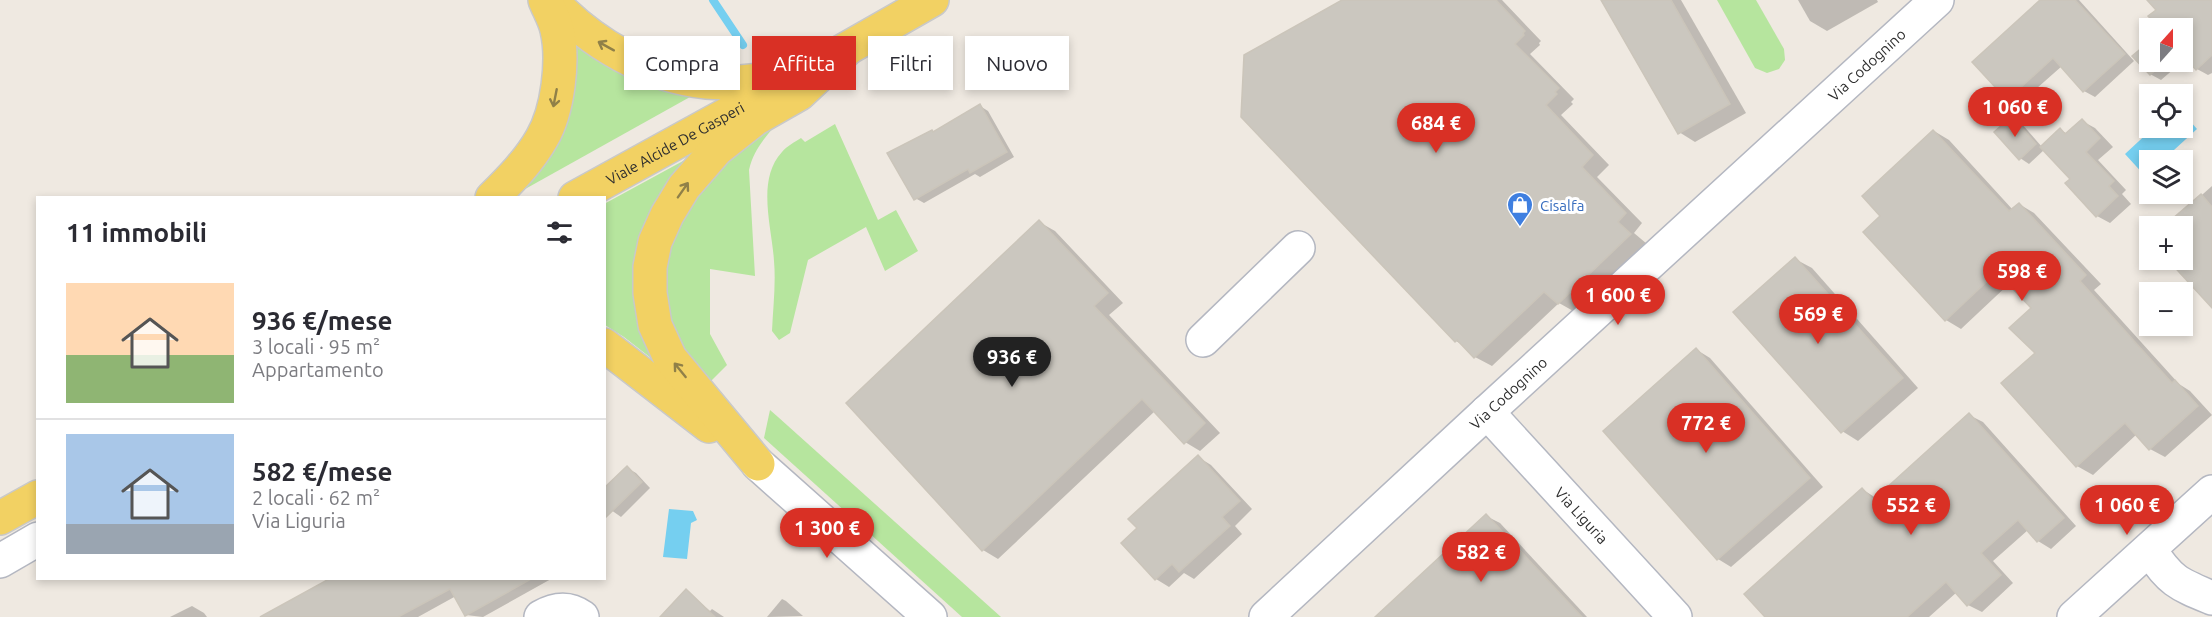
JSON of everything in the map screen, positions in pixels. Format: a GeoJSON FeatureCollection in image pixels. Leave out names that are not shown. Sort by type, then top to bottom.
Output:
{"type":"FeatureCollection","features":[{"type":"Feature","properties":{"kind":"main road"},"geometry":{"type":"LineString","coordinates":[[494,196],[520,171],[543,136],[555,101],[560,65],[557,30],[545,0]]}},
{"type":"Feature","properties":{"kind":"main road"},"geometry":{"type":"LineString","coordinates":[[551,0],[570,20],[596,41],[631,60],[669,74],[708,82],[752,81]]}},
{"type":"Feature","properties":{"kind":"main road","name":"Viale Alcide De Gasperi"},"geometry":{"type":"LineString","coordinates":[[856,44],[932,0]]}},
{"type":"Feature","properties":{"kind":"main road","name":"Viale Alcide De Gasperi"},"geometry":{"type":"LineString","coordinates":[[579,196],[771,90]]}},
{"type":"Feature","properties":{"kind":"main road"},"geometry":{"type":"LineString","coordinates":[[758,464],[670,358],[656,325],[650,292],[650,267],[655,242],[667,215],[684,188],[717,149],[754,119],[803,90]]}},
{"type":"Feature","properties":{"kind":"main road"},"geometry":{"type":"LineString","coordinates":[[606,347],[758,464]]}},
{"type":"Feature","properties":{"kind":"main road"},"geometry":{"type":"LineString","coordinates":[[0,494],[36,485]]}},
{"type":"Feature","properties":{"kind":"main road"},"geometry":{"type":"LineString","coordinates":[[0,518],[36,498]]}},
{"type":"Feature","properties":{"kind":"street","name":"Via Codognino"},"geometry":{"type":"LineString","coordinates":[[1266,617],[1937,0]]}},
{"type":"Feature","properties":{"kind":"street"},"geometry":{"type":"LineString","coordinates":[[1203,340],[1298,248]]}},
{"type":"Feature","properties":{"kind":"street","name":"Via Liguria"},"geometry":{"type":"LineString","coordinates":[[1487,412],[1676,617]]}},
{"type":"Feature","properties":{"kind":"street"},"geometry":{"type":"LineString","coordinates":[[758,464],[930,617]]}},
{"type":"Feature","properties":{"kind":"street"},"geometry":{"type":"LineString","coordinates":[[2074,617],[2212,492]]}},
{"type":"Feature","properties":{"kind":"street"},"geometry":{"type":"LineString","coordinates":[[0,561],[36,540]]}},
{"type":"Feature","properties":{"kind":"street"},"geometry":{"type":"LineString","coordinates":[[2150,550],[2164,572],[2176,581],[2212,598]]}},
{"type":"Feature","properties":{"kind":"green space"},"geometry":{"type":"Polygon","coordinates":[[[1717,0],[1756,0],[1784,49],[1785,60],[1779,69],[1767,73],[1755,68],[1717,0]]]}},
{"type":"Feature","properties":{"kind":"green space"},"geometry":{"type":"Polygon","coordinates":[[[562,27],[624,59],[624,90],[684,90],[690,93],[690,97],[518,193],[562,27]]]}},
{"type":"Feature","properties":{"kind":"green space"},"geometry":{"type":"Polygon","coordinates":[[[835,124],[878,220],[896,210],[918,251],[885,271],[866,227],[808,260],[790,333],[779,340],[772,331],[775,278],[768,204],[770,176],[774,163],[786,148],[801,138],[805,142],[835,124]]]}},
{"type":"Feature","properties":{"kind":"green space"},"geometry":{"type":"Polygon","coordinates":[[[774,127],[758,147],[749,170],[755,276],[710,269],[710,334],[727,365],[711,381],[686,353],[672,324],[665,284],[670,244],[678,224],[716,170],[774,127]]]}},
{"type":"Feature","properties":{"kind":"green space"},"geometry":{"type":"Polygon","coordinates":[[[683,161],[685,162],[669,182],[651,358],[606,326],[606,203],[683,161]]]}},
{"type":"Feature","properties":{"kind":"green space"},"geometry":{"type":"Polygon","coordinates":[[[770,410],[1001,617],[962,617],[764,438],[770,410]]]}},
{"type":"Feature","properties":{"kind":"water"},"geometry":{"type":"Polygon","coordinates":[[[2142,138],[2187,138],[2174,150],[2139,150],[2139,169],[2125,154],[2142,138]]]}},
{"type":"Feature","properties":{"kind":"water"},"geometry":{"type":"Polygon","coordinates":[[[669,509],[693,511],[697,520],[691,523],[687,559],[663,557],[669,509]]]}},
{"type":"Feature","properties":{"kind":"building"},"geometry":{"type":"Polygon","coordinates":[[[1342,0],[1496,0],[1525,31],[1515,44],[1559,88],[1555,92],[1557,94],[1546,105],[1593,155],[1582,167],[1626,213],[1618,222],[1631,234],[1558,304],[1544,292],[1474,358],[1457,340],[1455,342],[1241,117],[1244,55],[1342,0]]]}},
{"type":"Feature","properties":{"kind":"building"},"geometry":{"type":"Polygon","coordinates":[[[1601,0],[1671,0],[1730,104],[1678,134],[1601,0]]]}},
{"type":"Feature","properties":{"kind":"building"},"geometry":{"type":"Polygon","coordinates":[[[2040,0],[2075,0],[2125,54],[2083,92],[2053,58],[2007,100],[1972,62],[2040,0]]]}},
{"type":"Feature","properties":{"kind":"building"},"geometry":{"type":"Polygon","coordinates":[[[2147,0],[2212,0],[2212,55],[2196,70],[2193,67],[2193,18],[2150,18],[2148,16],[2156,10],[2147,0]]]}},
{"type":"Feature","properties":{"kind":"building"},"geometry":{"type":"Polygon","coordinates":[[[2139,50],[2139,63],[2132,56],[2139,50]]]}},
{"type":"Feature","properties":{"kind":"building"},"geometry":{"type":"Polygon","coordinates":[[[980,104],[1007,152],[970,173],[968,169],[914,200],[887,153],[932,130],[933,132],[980,104]]]}},
{"type":"Feature","properties":{"kind":"building"},"geometry":{"type":"Polygon","coordinates":[[[2012,116],[2036,144],[2019,160],[1994,132],[2012,116]]]}},
{"type":"Feature","properties":{"kind":"building"},"geometry":{"type":"Polygon","coordinates":[[[2082,119],[2100,138],[2086,152],[2114,181],[2109,186],[2118,196],[2096,217],[2065,183],[2070,179],[2040,147],[2060,128],[2065,134],[2082,119]]]}},
{"type":"Feature","properties":{"kind":"building"},"geometry":{"type":"Polygon","coordinates":[[[1933,130],[2009,211],[2019,203],[2086,275],[2080,281],[2172,383],[2175,380],[2198,406],[2149,450],[2125,423],[2076,467],[2001,383],[2035,353],[2009,328],[2031,308],[1997,272],[1945,321],[1863,232],[1880,216],[1862,196],[1933,130]]]}},
{"type":"Feature","properties":{"kind":"building"},"geometry":{"type":"Polygon","coordinates":[[[2201,194],[2212,207],[2212,308],[2193,287],[2193,282],[2188,282],[2177,270],[2193,270],[2193,216],[2176,216],[2189,204],[2193,204],[2193,201],[2201,194]]]}},
{"type":"Feature","properties":{"kind":"building"},"geometry":{"type":"Polygon","coordinates":[[[1039,220],[1108,293],[1094,306],[1205,423],[1184,444],[1142,399],[982,551],[846,403],[1039,220]]]}},
{"type":"Feature","properties":{"kind":"building"},"geometry":{"type":"Polygon","coordinates":[[[1795,257],[1903,378],[1841,433],[1733,312],[1795,257]]]}},
{"type":"Feature","properties":{"kind":"building"},"geometry":{"type":"Polygon","coordinates":[[[1696,348],[1810,478],[1717,560],[1603,431],[1696,348]]]}},
{"type":"Feature","properties":{"kind":"building"},"geometry":{"type":"Polygon","coordinates":[[[1969,413],[2064,518],[2037,542],[2018,520],[1981,553],[2001,575],[1967,606],[1946,582],[1907,617],[1765,617],[1744,594],[1862,488],[1873,500],[1969,413]]]}},
{"type":"Feature","properties":{"kind":"building"},"geometry":{"type":"Polygon","coordinates":[[[1198,455],[1240,501],[1222,517],[1230,526],[1179,572],[1172,564],[1155,580],[1121,543],[1137,528],[1128,519],[1198,455]]]}},
{"type":"Feature","properties":{"kind":"building"},"geometry":{"type":"Polygon","coordinates":[[[627,466],[642,482],[606,517],[606,486],[627,466]]]}},
{"type":"Feature","properties":{"kind":"building"},"geometry":{"type":"Polygon","coordinates":[[[1486,514],[1582,617],[1375,617],[1486,514]]]}},
{"type":"Feature","properties":{"kind":"building"},"geometry":{"type":"Polygon","coordinates":[[[327,580],[529,580],[465,616],[450,589],[398,617],[260,617],[327,580]]]}},
{"type":"Feature","properties":{"kind":"building"},"geometry":{"type":"Polygon","coordinates":[[[686,589],[715,617],[660,617],[686,589]]]}},
{"type":"Feature","properties":{"kind":"waterway"},"geometry":{"type":"LineString","coordinates":[[713,0],[743,45]]}},
{"type":"Feature","properties":{"kind":"place","name":"Cisalfa"},"geometry":{"type":"Point","coordinates":[1520,228]}}]}
